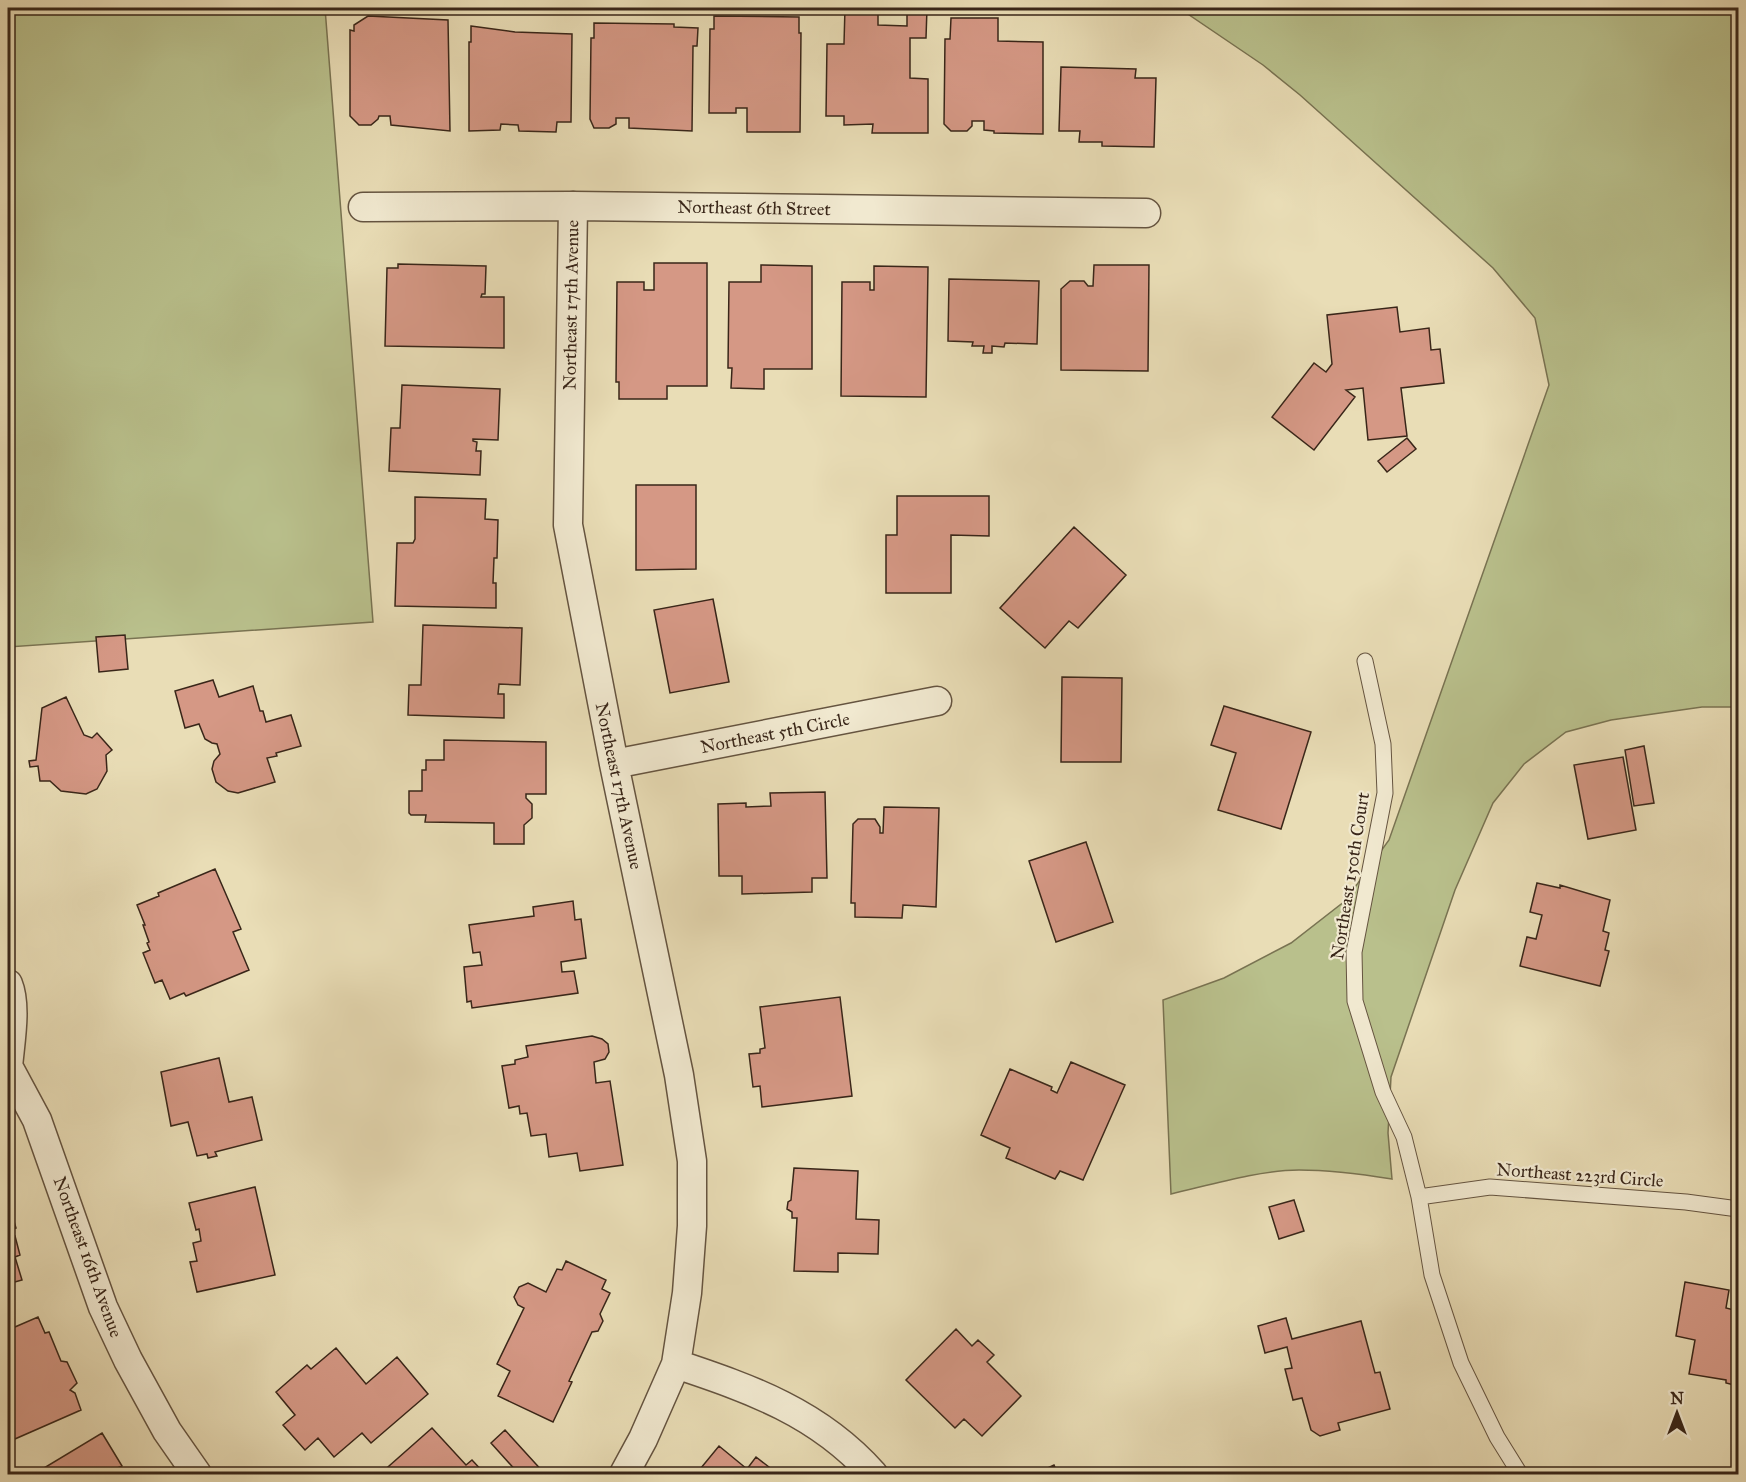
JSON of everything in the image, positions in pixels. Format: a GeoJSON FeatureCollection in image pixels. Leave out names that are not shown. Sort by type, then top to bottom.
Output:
{"type":"FeatureCollection","features":[{"type":"Feature","properties":{"kind":"street","name":"Northeast 6th Street"},"geometry":{"type":"LineString","coordinates":[[363,207],[573,206],[1146,213]]}},
{"type":"Feature","properties":{"kind":"street","name":"Northeast 17th Avenue"},"geometry":{"type":"LineString","coordinates":[[573,206],[568,525],[614,764],[679,1075],[692,1161],[692,1226],[687,1293],[676,1364],[643,1439],[624,1474]]}},
{"type":"Feature","properties":{"kind":"street","name":"Northeast 5th Circle"},"geometry":{"type":"LineString","coordinates":[[614,764],[937,701]]}},
{"type":"Feature","properties":{"kind":"street"},"geometry":{"type":"LineString","coordinates":[[8,984],[12,1012],[8,1067]]}},
{"type":"Feature","properties":{"kind":"street","name":"Northeast 16th Avenue"},"geometry":{"type":"LineString","coordinates":[[8,1067],[37,1120],[86,1261],[113,1328],[167,1431],[197,1474]]}},
{"type":"Feature","properties":{"kind":"street"},"geometry":{"type":"LineString","coordinates":[[676,1364],[736,1384],[800,1414],[832,1436],[873,1474]]}},
{"type":"Feature","properties":{"kind":"lane","name":"Northeast 150th Court"},"geometry":{"type":"LineString","coordinates":[[1365,661],[1383,744],[1385,793],[1354,952],[1355,1001],[1383,1092],[1404,1137],[1419,1197],[1432,1275],[1461,1363],[1497,1437],[1520,1474]]}},
{"type":"Feature","properties":{"kind":"lane","name":"Northeast 223rd Circle"},"geometry":{"type":"LineString","coordinates":[[1419,1197],[1490,1187],[1686,1202],[1738,1209]]}},
{"type":"Feature","properties":{"kind":"green space"},"geometry":{"type":"Polygon","coordinates":[[[8,8],[325,8],[373,622],[8,647],[8,8]]]}},
{"type":"Feature","properties":{"kind":"green space"},"geometry":{"type":"Polygon","coordinates":[[[1179,8],[1738,8],[1738,707],[1702,707],[1611,720],[1566,732],[1524,764],[1493,803],[1455,890],[1391,1077],[1388,1133],[1392,1179],[1311,1170],[1268,1172],[1171,1194],[1163,1000],[1224,978],[1291,943],[1345,901],[1389,840],[1549,385],[1535,318],[1493,268],[1300,95],[1263,65],[1179,8]]]}},
{"type":"Feature","properties":{"kind":"building"},"geometry":{"type":"Polygon","coordinates":[[[845,8],[878,8],[878,25],[907,26],[907,8],[927,8],[926,38],[910,38],[910,78],[928,79],[928,133],[872,133],[873,124],[844,125],[844,116],[826,116],[827,44],[844,44],[845,8]]]}},
{"type":"Feature","properties":{"kind":"building"},"geometry":{"type":"Polygon","coordinates":[[[368,16],[448,20],[450,131],[391,125],[390,116],[379,116],[371,125],[359,125],[350,116],[350,30],[354,31],[354,25],[368,16]]]}},
{"type":"Feature","properties":{"kind":"building"},"geometry":{"type":"Polygon","coordinates":[[[714,16],[799,17],[799,33],[801,33],[800,132],[747,132],[747,108],[736,108],[736,113],[709,113],[710,29],[714,29],[714,16]]]}},
{"type":"Feature","properties":{"kind":"building"},"geometry":{"type":"Polygon","coordinates":[[[951,18],[998,18],[998,41],[1043,42],[1043,134],[994,133],[994,131],[984,130],[984,121],[972,121],[972,126],[967,131],[951,131],[944,124],[945,39],[950,39],[951,18]]]}},
{"type":"Feature","properties":{"kind":"building"},"geometry":{"type":"Polygon","coordinates":[[[594,23],[674,24],[674,27],[698,28],[697,46],[693,46],[692,131],[629,128],[629,118],[616,118],[616,124],[609,128],[594,128],[590,119],[591,38],[594,38],[594,23]]]}},
{"type":"Feature","properties":{"kind":"building"},"geometry":{"type":"Polygon","coordinates":[[[471,26],[515,32],[572,34],[571,122],[557,122],[556,132],[519,131],[518,125],[501,124],[500,130],[469,131],[471,26]]]}},
{"type":"Feature","properties":{"kind":"building"},"geometry":{"type":"Polygon","coordinates":[[[1061,67],[1136,69],[1135,78],[1156,78],[1154,147],[1102,146],[1102,142],[1079,142],[1080,131],[1059,131],[1061,67]]]}},
{"type":"Feature","properties":{"kind":"building"},"geometry":{"type":"Polygon","coordinates":[[[654,263],[707,263],[707,386],[667,386],[667,399],[619,399],[619,382],[616,382],[617,282],[644,282],[644,290],[654,290],[654,263]]]}},
{"type":"Feature","properties":{"kind":"building"},"geometry":{"type":"Polygon","coordinates":[[[398,264],[486,266],[485,294],[481,297],[504,297],[504,348],[385,346],[387,268],[398,268],[398,264]]]}},
{"type":"Feature","properties":{"kind":"building"},"geometry":{"type":"Polygon","coordinates":[[[761,265],[812,266],[812,369],[764,369],[764,389],[731,388],[732,368],[728,368],[729,282],[761,282],[761,265]]]}},
{"type":"Feature","properties":{"kind":"building"},"geometry":{"type":"Polygon","coordinates":[[[1094,265],[1149,265],[1148,371],[1061,370],[1061,289],[1070,281],[1084,281],[1088,286],[1093,286],[1094,265]]]}},
{"type":"Feature","properties":{"kind":"building"},"geometry":{"type":"Polygon","coordinates":[[[874,266],[928,267],[926,397],[841,396],[842,282],[870,282],[870,290],[874,290],[874,266]]]}},
{"type":"Feature","properties":{"kind":"building"},"geometry":{"type":"Polygon","coordinates":[[[949,279],[1039,281],[1037,344],[1005,343],[1004,347],[992,346],[992,353],[983,353],[984,346],[972,346],[973,342],[948,341],[949,279]]]}},
{"type":"Feature","properties":{"kind":"building"},"geometry":{"type":"Polygon","coordinates":[[[1397,307],[1400,332],[1429,328],[1431,350],[1440,349],[1444,383],[1401,388],[1407,436],[1368,440],[1363,388],[1346,390],[1355,397],[1314,450],[1272,417],[1314,363],[1326,372],[1332,364],[1327,315],[1397,307]]]}},
{"type":"Feature","properties":{"kind":"building"},"geometry":{"type":"Polygon","coordinates":[[[402,385],[500,389],[498,440],[473,439],[477,442],[476,451],[481,451],[480,475],[389,471],[391,428],[400,428],[402,385]]]}},
{"type":"Feature","properties":{"kind":"building"},"geometry":{"type":"Polygon","coordinates":[[[1407,438],[1416,449],[1387,472],[1378,461],[1407,438]]]}},
{"type":"Feature","properties":{"kind":"building"},"geometry":{"type":"Polygon","coordinates":[[[636,485],[696,485],[696,569],[636,570],[636,485]]]}},
{"type":"Feature","properties":{"kind":"building"},"geometry":{"type":"Polygon","coordinates":[[[897,496],[989,496],[989,536],[951,535],[951,593],[886,593],[886,535],[897,535],[897,496]]]}},
{"type":"Feature","properties":{"kind":"building"},"geometry":{"type":"Polygon","coordinates":[[[415,497],[486,499],[485,519],[498,520],[497,558],[494,558],[493,583],[496,583],[496,608],[395,606],[397,543],[413,543],[415,539],[415,497]]]}},
{"type":"Feature","properties":{"kind":"building"},"geometry":{"type":"Polygon","coordinates":[[[1074,527],[1126,575],[1078,628],[1069,621],[1045,648],[1000,608],[1074,527]]]}},
{"type":"Feature","properties":{"kind":"building"},"geometry":{"type":"Polygon","coordinates":[[[713,599],[729,682],[670,693],[654,610],[713,599]]]}},
{"type":"Feature","properties":{"kind":"building"},"geometry":{"type":"Polygon","coordinates":[[[423,625],[522,628],[520,685],[499,684],[498,694],[504,694],[504,718],[408,715],[409,685],[421,685],[423,625]]]}},
{"type":"Feature","properties":{"kind":"building"},"geometry":{"type":"Polygon","coordinates":[[[125,635],[128,669],[99,672],[96,637],[125,635]]]}},
{"type":"Feature","properties":{"kind":"building"},"geometry":{"type":"Polygon","coordinates":[[[1062,677],[1122,678],[1121,762],[1061,762],[1062,677]]]}},
{"type":"Feature","properties":{"kind":"building"},"geometry":{"type":"Polygon","coordinates":[[[213,680],[219,697],[253,686],[260,711],[263,711],[266,722],[291,715],[301,746],[267,758],[275,782],[238,793],[228,791],[216,782],[212,769],[214,761],[220,754],[217,744],[205,739],[199,724],[185,728],[175,691],[213,680]]]}},
{"type":"Feature","properties":{"kind":"building"},"geometry":{"type":"Polygon","coordinates":[[[66,697],[84,735],[92,738],[97,733],[112,750],[106,755],[107,771],[97,789],[86,794],[61,791],[50,781],[40,781],[38,766],[30,767],[29,761],[36,760],[42,708],[66,697]]]}},
{"type":"Feature","properties":{"kind":"building"},"geometry":{"type":"Polygon","coordinates":[[[1224,706],[1311,732],[1281,829],[1218,810],[1236,753],[1211,745],[1224,706]]]}},
{"type":"Feature","properties":{"kind":"building"},"geometry":{"type":"Polygon","coordinates":[[[444,740],[546,742],[546,794],[526,794],[526,798],[532,804],[532,818],[524,825],[524,844],[494,844],[494,823],[425,822],[426,815],[409,813],[409,791],[422,791],[422,770],[426,770],[426,760],[444,760],[444,740]]]}},
{"type":"Feature","properties":{"kind":"building"},"geometry":{"type":"Polygon","coordinates":[[[1644,746],[1654,803],[1634,806],[1625,750],[1644,746]]]}},
{"type":"Feature","properties":{"kind":"building"},"geometry":{"type":"Polygon","coordinates":[[[1623,757],[1636,830],[1588,839],[1574,765],[1623,757]]]}},
{"type":"Feature","properties":{"kind":"building"},"geometry":{"type":"Polygon","coordinates":[[[825,792],[827,878],[812,878],[812,892],[742,894],[742,876],[719,876],[718,804],[746,803],[746,807],[771,806],[770,793],[825,792]]]}},
{"type":"Feature","properties":{"kind":"building"},"geometry":{"type":"Polygon","coordinates":[[[884,807],[939,808],[936,907],[903,905],[902,918],[855,917],[855,903],[851,903],[853,824],[858,819],[875,819],[880,827],[880,833],[883,833],[884,807]]]}},
{"type":"Feature","properties":{"kind":"building"},"geometry":{"type":"Polygon","coordinates":[[[1086,842],[1113,922],[1056,942],[1029,861],[1086,842]]]}},
{"type":"Feature","properties":{"kind":"building"},"geometry":{"type":"Polygon","coordinates":[[[215,869],[241,929],[233,932],[249,970],[186,996],[184,993],[170,999],[162,980],[155,983],[143,953],[150,950],[147,943],[149,942],[137,905],[159,896],[158,893],[215,869]]]}},
{"type":"Feature","properties":{"kind":"building"},"geometry":{"type":"Polygon","coordinates":[[[1537,883],[1560,888],[1560,885],[1610,900],[1603,931],[1609,933],[1605,950],[1609,951],[1600,986],[1520,966],[1527,937],[1536,939],[1542,915],[1530,912],[1537,883]]]}},
{"type":"Feature","properties":{"kind":"building"},"geometry":{"type":"Polygon","coordinates":[[[573,901],[575,920],[581,919],[586,958],[561,962],[562,972],[574,971],[578,993],[472,1008],[471,1001],[467,1002],[464,967],[482,965],[480,952],[473,953],[469,925],[534,916],[533,907],[573,901]]]}},
{"type":"Feature","properties":{"kind":"building"},"geometry":{"type":"Polygon","coordinates":[[[840,997],[852,1096],[762,1107],[760,1086],[753,1087],[749,1054],[760,1053],[760,1049],[765,1048],[760,1007],[840,997]]]}},
{"type":"Feature","properties":{"kind":"building"},"geometry":{"type":"Polygon","coordinates":[[[592,1036],[608,1044],[609,1052],[605,1059],[594,1062],[596,1083],[610,1081],[623,1165],[580,1171],[577,1153],[549,1157],[546,1134],[531,1136],[527,1113],[520,1114],[519,1106],[509,1108],[502,1066],[515,1064],[515,1060],[528,1057],[526,1046],[592,1036]]]}},
{"type":"Feature","properties":{"kind":"building"},"geometry":{"type":"Polygon","coordinates":[[[219,1058],[229,1102],[252,1097],[262,1140],[215,1152],[217,1156],[208,1158],[207,1154],[197,1156],[188,1122],[171,1126],[161,1072],[219,1058]]]}},
{"type":"Feature","properties":{"kind":"building"},"geometry":{"type":"Polygon","coordinates":[[[1071,1062],[1125,1085],[1083,1180],[1060,1171],[1055,1179],[1006,1158],[1010,1148],[981,1135],[1010,1069],[1052,1087],[1051,1090],[1057,1093],[1071,1062]]]}},
{"type":"Feature","properties":{"kind":"building"},"geometry":{"type":"Polygon","coordinates":[[[794,1168],[858,1171],[856,1219],[879,1220],[878,1254],[838,1253],[838,1272],[794,1271],[797,1218],[792,1218],[792,1212],[787,1209],[788,1202],[791,1200],[794,1168]]]}},
{"type":"Feature","properties":{"kind":"building"},"geometry":{"type":"Polygon","coordinates":[[[255,1187],[275,1275],[197,1292],[190,1262],[197,1261],[193,1243],[201,1241],[189,1203],[255,1187]]]}},
{"type":"Feature","properties":{"kind":"building"},"geometry":{"type":"Polygon","coordinates":[[[1294,1200],[1304,1231],[1279,1239],[1269,1207],[1294,1200]]]}},
{"type":"Feature","properties":{"kind":"building"},"geometry":{"type":"Polygon","coordinates":[[[8,1201],[16,1228],[8,1231],[8,1201]]]}},
{"type":"Feature","properties":{"kind":"building"},"geometry":{"type":"Polygon","coordinates":[[[15,1236],[20,1255],[15,1257],[22,1280],[11,1283],[13,1288],[8,1290],[8,1239],[15,1236]]]}},
{"type":"Feature","properties":{"kind":"building"},"geometry":{"type":"Polygon","coordinates":[[[566,1261],[606,1280],[602,1289],[610,1293],[600,1314],[603,1321],[598,1331],[592,1332],[553,1422],[498,1396],[510,1371],[497,1364],[524,1308],[518,1305],[514,1297],[519,1287],[528,1283],[546,1292],[557,1269],[562,1270],[566,1261]]]}},
{"type":"Feature","properties":{"kind":"building"},"geometry":{"type":"Polygon","coordinates":[[[1685,1282],[1729,1290],[1726,1308],[1738,1311],[1738,1386],[1726,1383],[1726,1380],[1689,1374],[1695,1340],[1676,1336],[1685,1282]]]}},
{"type":"Feature","properties":{"kind":"building"},"geometry":{"type":"Polygon","coordinates":[[[38,1317],[45,1333],[49,1332],[61,1361],[67,1362],[77,1383],[70,1390],[75,1393],[81,1410],[8,1442],[8,1349],[14,1347],[8,1330],[38,1317]]]}},
{"type":"Feature","properties":{"kind":"building"},"geometry":{"type":"Polygon","coordinates":[[[1286,1318],[1292,1339],[1361,1321],[1375,1373],[1380,1372],[1390,1409],[1338,1423],[1340,1430],[1320,1436],[1311,1430],[1302,1398],[1293,1400],[1285,1369],[1292,1368],[1287,1347],[1265,1353],[1258,1326],[1286,1318]]]}},
{"type":"Feature","properties":{"kind":"building"},"geometry":{"type":"Polygon","coordinates":[[[956,1329],[972,1346],[978,1340],[994,1355],[987,1362],[1021,1396],[982,1436],[964,1419],[955,1428],[906,1380],[956,1329]]]}},
{"type":"Feature","properties":{"kind":"building"},"geometry":{"type":"Polygon","coordinates":[[[336,1348],[366,1384],[397,1357],[428,1394],[371,1443],[362,1433],[334,1457],[318,1438],[305,1450],[283,1425],[295,1415],[276,1392],[307,1365],[311,1369],[336,1348]]]}},
{"type":"Feature","properties":{"kind":"building"},"geometry":{"type":"Polygon","coordinates":[[[432,1428],[466,1465],[472,1460],[485,1474],[380,1474],[432,1428]]]}},
{"type":"Feature","properties":{"kind":"building"},"geometry":{"type":"Polygon","coordinates":[[[505,1430],[545,1474],[519,1474],[491,1443],[505,1430]]]}},
{"type":"Feature","properties":{"kind":"building"},"geometry":{"type":"Polygon","coordinates":[[[102,1433],[122,1466],[117,1468],[121,1474],[41,1474],[39,1471],[102,1433]]]}},
{"type":"Feature","properties":{"kind":"building"},"geometry":{"type":"Polygon","coordinates":[[[719,1446],[747,1469],[756,1457],[778,1474],[696,1474],[719,1446]]]}},
{"type":"Feature","properties":{"kind":"building"},"geometry":{"type":"Polygon","coordinates":[[[1054,1465],[1058,1474],[1035,1474],[1054,1465]]]}},
{"type":"Feature","properties":{"kind":"building"},"geometry":{"type":"Polygon","coordinates":[[[1028,1469],[1030,1474],[1015,1474],[1028,1469]]]}}]}
